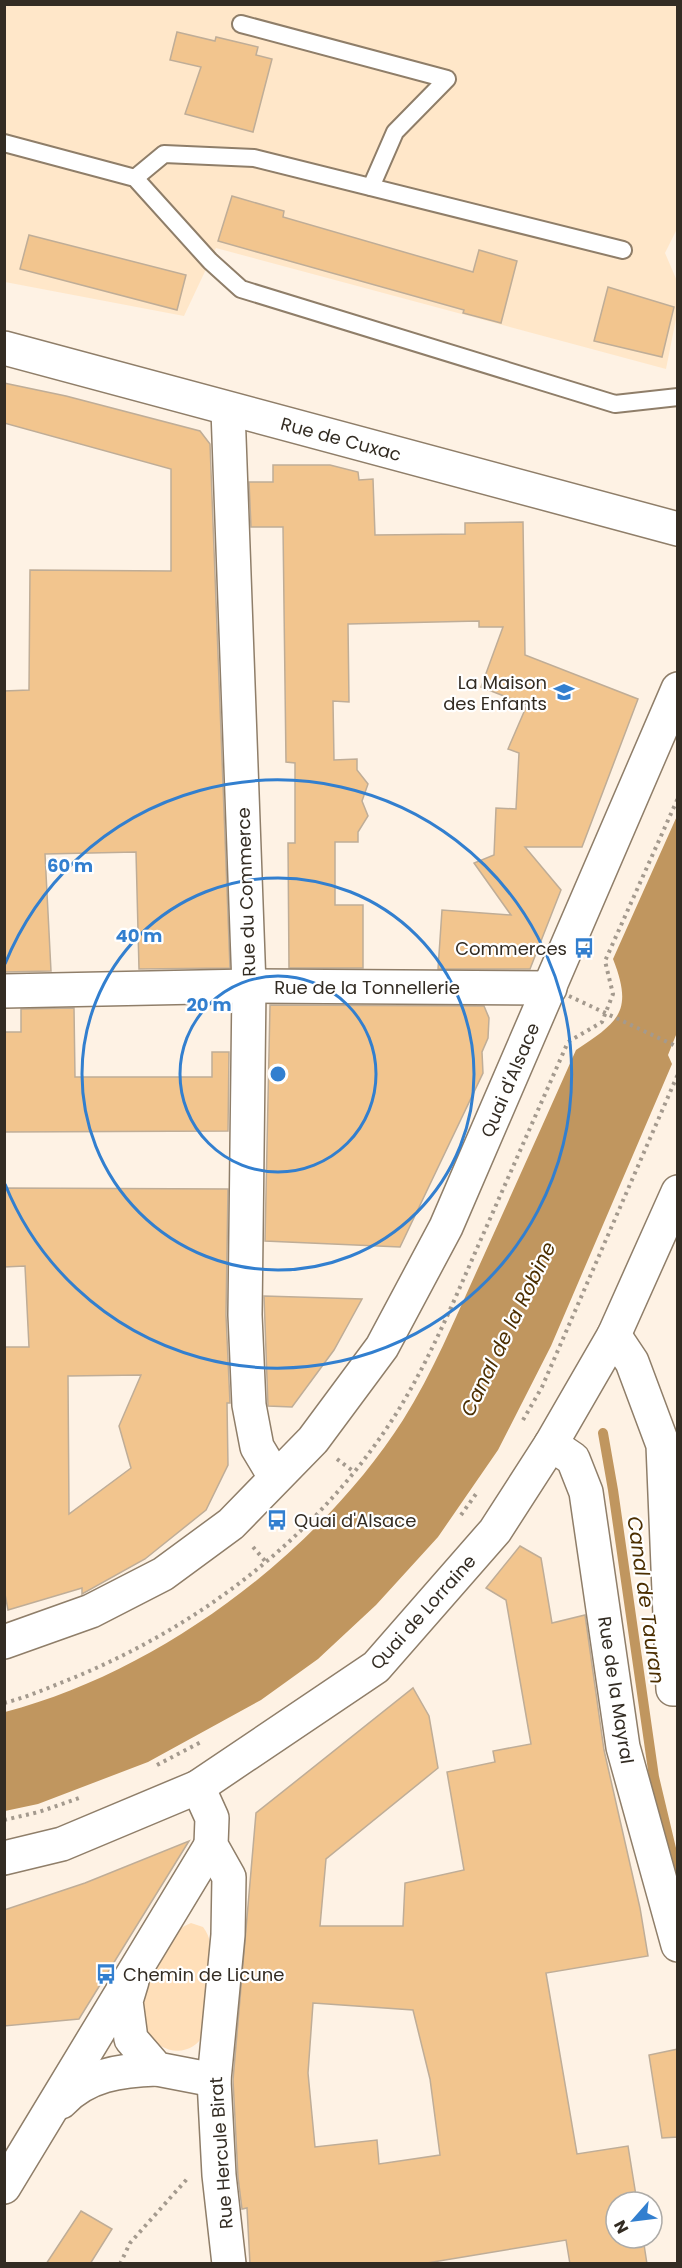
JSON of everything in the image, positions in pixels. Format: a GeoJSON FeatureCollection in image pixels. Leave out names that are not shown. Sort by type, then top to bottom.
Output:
{"type":"FeatureCollection","features":[{"type":"Feature","properties":{"kind":"street","name":"Rue de Cuxac"},"geometry":{"type":"LineString","coordinates":[[4,348],[220,408],[678,529]]}},
{"type":"Feature","properties":{"kind":"street","name":"Rue du Commerce"},"geometry":{"type":"LineString","coordinates":[[220,408],[249,986],[245,1315],[249,1405],[256,1447],[275,1477]]}},
{"type":"Feature","properties":{"kind":"street","name":"Quai d'Alsace"},"geometry":{"type":"LineString","coordinates":[[4,1642],[91,1611],[163,1574],[231,1524],[313,1440],[382,1347],[446,1227],[560,992],[678,689]]}},
{"type":"Feature","properties":{"kind":"street","name":"Rue de la Tonnellerie"},"geometry":{"type":"LineString","coordinates":[[4,991],[249,986],[560,992]]}},
{"type":"Feature","properties":{"kind":"street","name":"Quai de Lorraine"},"geometry":{"type":"LineString","coordinates":[[4,1858],[62,1844],[198,1787],[376,1667],[495,1531],[551,1444],[614,1335],[678,1192]]}},
{"type":"Feature","properties":{"kind":"street"},"geometry":{"type":"LineString","coordinates":[[614,1335],[632,1362],[663,1445],[673,1689],[678,1689]]}},
{"type":"Feature","properties":{"kind":"street","name":"Rue de la Mayral"},"geometry":{"type":"LineString","coordinates":[[551,1444],[573,1459],[586,1492],[623,1747],[678,1945]]}},
{"type":"Feature","properties":{"kind":"street","name":"Rue Hercule Birat"},"geometry":{"type":"LineString","coordinates":[[198,1787],[212,1818],[211,1845],[229,1877],[228,1935],[214,2080],[219,2175],[229,2264]]}},
{"type":"Feature","properties":{"kind":"street"},"geometry":{"type":"LineString","coordinates":[[4,2187],[211,1845]]}},
{"type":"Feature","properties":{"kind":"street"},"geometry":{"type":"LineString","coordinates":[[174,1908],[204,1913],[228,1935]]}},
{"type":"Feature","properties":{"kind":"street"},"geometry":{"type":"LineString","coordinates":[[139,1962],[126,2001],[131,2039],[157,2069]]}},
{"type":"Feature","properties":{"kind":"street"},"geometry":{"type":"LineString","coordinates":[[48,2117],[73,2089],[120,2070],[157,2069],[214,2080]]}},
{"type":"Feature","properties":{"kind":"lane"},"geometry":{"type":"LineString","coordinates":[[241,24],[447,79],[395,132],[371,187]]}},
{"type":"Feature","properties":{"kind":"lane"},"geometry":{"type":"LineString","coordinates":[[4,143],[135,178],[210,261],[241,289],[615,404],[678,397]]}},
{"type":"Feature","properties":{"kind":"lane"},"geometry":{"type":"LineString","coordinates":[[135,178],[164,154],[254,158],[623,250]]}},
{"type":"Feature","properties":{"kind":"path"},"geometry":{"type":"LineString","coordinates":[[560,992],[678,1047]]}},
{"type":"Feature","properties":{"kind":"path"},"geometry":{"type":"LineString","coordinates":[[520,1425],[542,1387],[678,1074]]}},
{"type":"Feature","properties":{"kind":"path"},"geometry":{"type":"LineString","coordinates":[[455,1524],[480,1489]]}},
{"type":"Feature","properties":{"kind":"path"},"geometry":{"type":"LineString","coordinates":[[149,1770],[212,1736]]}},
{"type":"Feature","properties":{"kind":"path"},"geometry":{"type":"LineString","coordinates":[[4,1820],[39,1812],[84,1796]]}},
{"type":"Feature","properties":{"kind":"path"},"geometry":{"type":"LineString","coordinates":[[120,2264],[130,2243],[189,2176],[219,2175]]}},
{"type":"Feature","properties":{"kind":"shaded area"},"geometry":{"type":"Polygon","coordinates":[[[4,5],[677,5],[678,227],[665,253],[677,281],[678,309],[666,369],[216,248],[184,316],[5,282],[4,5]]]}},
{"type":"Feature","properties":{"kind":"shaded area"},"geometry":{"type":"Polygon","coordinates":[[[191,1923],[203,1927],[208,1935],[212,1952],[208,2023],[200,2040],[191,2048],[179,2051],[157,2044],[148,2034],[143,2022],[142,2007],[146,1990],[166,1945],[174,1934],[191,1923]]]}},
{"type":"Feature","properties":{"kind":"water","name":"Canal de la Robine"},"geometry":{"type":"Polygon","coordinates":[[[677,816],[678,1030],[668,1055],[672,1064],[551,1346],[498,1450],[438,1537],[376,1605],[318,1659],[261,1700],[148,1762],[38,1804],[5,1811],[5,1712],[63,1693],[120,1668],[176,1637],[230,1601],[280,1561],[326,1517],[368,1469],[403,1420],[444,1343],[576,1050],[612,1023],[618,1014],[622,1004],[622,992],[613,959],[677,816]]]}},
{"type":"Feature","properties":{"kind":"building"},"geometry":{"type":"Polygon","coordinates":[[[177,32],[215,41],[216,37],[258,47],[256,55],[272,59],[253,132],[185,114],[201,67],[170,60],[177,32]]]}},
{"type":"Feature","properties":{"kind":"building"},"geometry":{"type":"Polygon","coordinates":[[[232,196],[284,211],[283,217],[473,272],[479,250],[517,261],[501,323],[463,313],[464,310],[218,241],[232,196]]]}},
{"type":"Feature","properties":{"kind":"building"},"geometry":{"type":"Polygon","coordinates":[[[29,235],[186,275],[177,310],[20,269],[29,235]]]}},
{"type":"Feature","properties":{"kind":"building"},"geometry":{"type":"Polygon","coordinates":[[[608,287],[674,307],[662,357],[594,341],[608,287]]]}},
{"type":"Feature","properties":{"kind":"building"},"geometry":{"type":"Polygon","coordinates":[[[4,383],[66,396],[200,431],[210,444],[230,968],[139,969],[136,852],[45,854],[51,971],[4,972],[4,691],[29,690],[30,570],[171,571],[171,469],[4,423],[4,383]]]}},
{"type":"Feature","properties":{"kind":"building"},"geometry":{"type":"Polygon","coordinates":[[[273,465],[330,465],[358,472],[359,480],[373,479],[375,535],[465,534],[465,523],[523,522],[525,655],[638,699],[582,847],[525,847],[561,890],[530,969],[438,969],[442,910],[511,915],[474,863],[494,855],[496,808],[516,809],[519,753],[508,749],[527,705],[481,687],[503,627],[479,627],[479,621],[348,624],[349,702],[333,701],[334,760],[357,759],[357,770],[368,784],[362,801],[368,816],[358,832],[358,842],[335,842],[335,905],[363,905],[363,968],[289,968],[288,843],[295,843],[295,763],[286,762],[283,527],[251,527],[249,482],[273,482],[273,465]]]}},
{"type":"Feature","properties":{"kind":"building"},"geometry":{"type":"Polygon","coordinates":[[[270,1005],[484,1006],[489,1018],[488,1038],[482,1052],[483,1073],[400,1247],[265,1241],[270,1005]]]}},
{"type":"Feature","properties":{"kind":"building"},"geometry":{"type":"Polygon","coordinates":[[[74,1008],[75,1077],[212,1077],[212,1052],[229,1052],[228,1131],[4,1132],[4,1032],[21,1032],[21,1009],[74,1008]]]}},
{"type":"Feature","properties":{"kind":"building"},"geometry":{"type":"Polygon","coordinates":[[[4,1188],[228,1189],[226,1315],[230,1403],[227,1403],[228,1465],[206,1510],[145,1559],[82,1594],[82,1588],[8,1610],[4,1589],[4,1347],[29,1347],[25,1266],[4,1267],[4,1188]],[[141,1375],[68,1376],[69,1514],[131,1468],[119,1426],[141,1375]]]}},
{"type":"Feature","properties":{"kind":"building"},"geometry":{"type":"Polygon","coordinates":[[[264,1296],[362,1299],[334,1350],[292,1407],[268,1406],[264,1296]]]}},
{"type":"Feature","properties":{"kind":"building"},"geometry":{"type":"Polygon","coordinates":[[[520,1546],[541,1558],[552,1623],[585,1615],[604,1750],[640,1908],[648,1956],[546,1973],[577,2154],[628,2146],[635,2190],[604,2190],[604,2250],[645,2250],[647,2264],[570,2264],[566,2240],[421,2264],[250,2264],[247,2208],[242,2209],[238,2177],[233,2080],[256,1813],[413,1688],[429,1716],[438,1768],[326,1859],[320,1926],[403,1926],[405,1883],[464,1870],[447,1772],[495,1762],[493,1751],[531,1744],[506,1600],[486,1588],[520,1546]],[[313,2003],[308,2073],[315,2147],[377,2140],[379,2164],[440,2155],[430,2079],[413,2010],[313,2003]]]}},
{"type":"Feature","properties":{"kind":"building"},"geometry":{"type":"Polygon","coordinates":[[[189,1841],[79,2019],[4,2026],[4,1910],[85,1883],[189,1841]]]}},
{"type":"Feature","properties":{"kind":"building"},"geometry":{"type":"Polygon","coordinates":[[[678,2049],[678,2137],[662,2138],[649,2055],[678,2049]]]}},
{"type":"Feature","properties":{"kind":"building"},"geometry":{"type":"Polygon","coordinates":[[[81,2211],[112,2229],[90,2264],[46,2264],[81,2211]]]}},
{"type":"Feature","properties":{"kind":"waterway","name":"Canal de Tauran"},"geometry":{"type":"LineString","coordinates":[[603,1433],[654,1777],[678,1878]]}},
{"type":"Feature","properties":{"kind":"place","name":"La Maison des Enfants"},"geometry":{"type":"Point","coordinates":[564,692]}},
{"type":"Feature","properties":{"kind":"place","name":"Commerces"},"geometry":{"type":"Point","coordinates":[584,948]}},
{"type":"Feature","properties":{"kind":"place","name":"Quai d'Alsace"},"geometry":{"type":"Point","coordinates":[277,1520]}},
{"type":"Feature","properties":{"kind":"place","name":"Chemin de Licune"},"geometry":{"type":"Point","coordinates":[106,1974]}}]}
